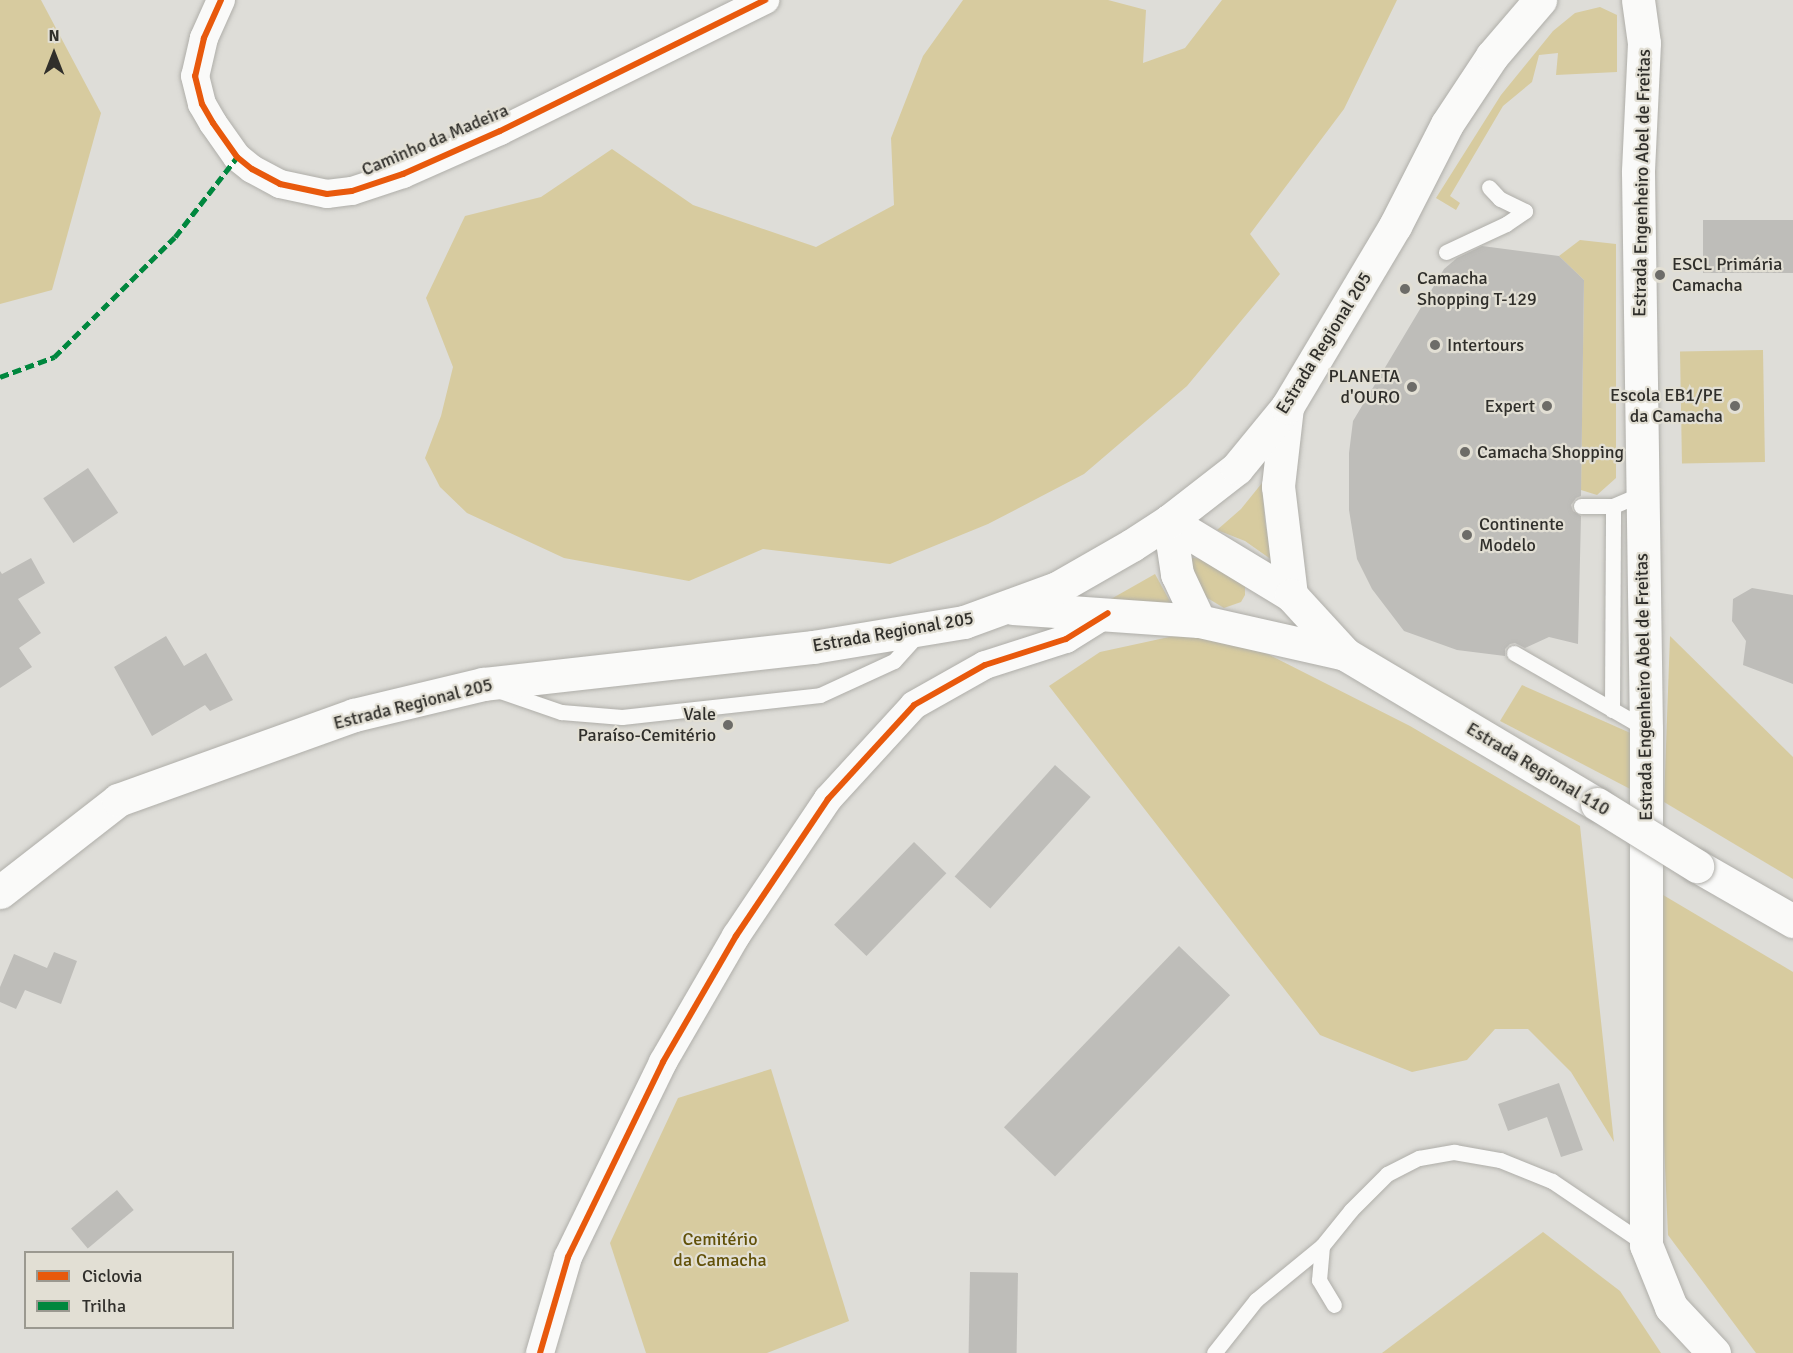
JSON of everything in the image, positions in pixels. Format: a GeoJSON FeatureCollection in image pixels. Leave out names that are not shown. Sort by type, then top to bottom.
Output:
{"type":"FeatureCollection","features":[{"type":"Feature","properties":{"kind":"main road","name":"Estrada Regional 205"},"geometry":{"type":"LineString","coordinates":[[0,892],[118,800],[354,715],[483,684],[813,647],[964,622],[1057,588],[1132,545],[1169,521],[1237,468],[1287,407],[1395,226],[1447,124],[1492,56],[1540,0]]}},
{"type":"Feature","properties":{"kind":"main road","name":"Estrada Engenheiro Abel de Freitas"},"geometry":{"type":"LineString","coordinates":[[1638,0],[1644,43],[1627,500],[1646,729],[1646,1245],[1671,1307],[1714,1353]]}},
{"type":"Feature","properties":{"kind":"main road"},"geometry":{"type":"LineString","coordinates":[[1232,626],[1291,595],[1278,486],[1287,407]]}},
{"type":"Feature","properties":{"kind":"main road"},"geometry":{"type":"LineString","coordinates":[[1169,521],[1177,574],[1199,621]]}},
{"type":"Feature","properties":{"kind":"main road","name":"Estrada Regional 110"},"geometry":{"type":"LineString","coordinates":[[1169,521],[1291,595],[1345,654],[1697,866],[1793,921]]}},
{"type":"Feature","properties":{"kind":"main road","name":"Estrada Regional 110"},"geometry":{"type":"LineString","coordinates":[[1009,607],[1199,621],[1232,626],[1345,654]]}},
{"type":"Feature","properties":{"kind":"street","name":"Caminho da Madeira"},"geometry":{"type":"LineString","coordinates":[[221,0],[204,38],[195,76],[202,104],[237,157],[252,169],[280,184],[327,194],[352,190],[403,174],[500,131],[765,0]]}},
{"type":"Feature","properties":{"kind":"street"},"geometry":{"type":"LineString","coordinates":[[540,1353],[568,1257],[663,1062],[736,936],[828,799],[914,705],[985,665],[1066,639],[1108,613]]}},
{"type":"Feature","properties":{"kind":"lane"},"geometry":{"type":"LineString","coordinates":[[1446,252],[1506,224],[1525,211],[1500,199],[1489,187]]}},
{"type":"Feature","properties":{"kind":"lane"},"geometry":{"type":"LineString","coordinates":[[1581,506],[1627,500],[1612,710]]}},
{"type":"Feature","properties":{"kind":"lane"},"geometry":{"type":"LineString","coordinates":[[483,684],[522,700],[561,712],[622,717],[715,708],[820,695],[894,661],[921,630]]}},
{"type":"Feature","properties":{"kind":"lane"},"geometry":{"type":"LineString","coordinates":[[1514,653],[1646,729]]}},
{"type":"Feature","properties":{"kind":"lane"},"geometry":{"type":"LineString","coordinates":[[1214,1353],[1256,1300],[1322,1246],[1351,1210],[1387,1174],[1419,1158],[1454,1152],[1500,1160],[1552,1181],[1646,1245]]}},
{"type":"Feature","properties":{"kind":"lane"},"geometry":{"type":"LineString","coordinates":[[1322,1246],[1319,1280],[1334,1305]]}},
{"type":"Feature","properties":{"kind":"green space"},"geometry":{"type":"Polygon","coordinates":[[[0,0],[41,0],[101,113],[52,290],[0,304],[0,0]]]}},
{"type":"Feature","properties":{"kind":"green space"},"geometry":{"type":"Polygon","coordinates":[[[963,0],[1108,0],[1146,10],[1143,63],[1185,48],[1222,0],[1397,0],[1344,109],[1250,234],[1280,274],[1187,386],[1084,474],[988,524],[890,564],[763,549],[689,581],[564,558],[467,513],[440,487],[425,458],[441,416],[453,367],[426,298],[465,216],[541,197],[612,149],[693,205],[816,247],[894,205],[891,138],[923,56],[963,0]]]}},
{"type":"Feature","properties":{"kind":"green space"},"geometry":{"type":"Polygon","coordinates":[[[1600,7],[1617,15],[1617,72],[1556,75],[1558,53],[1539,55],[1532,82],[1503,106],[1450,196],[1460,203],[1456,210],[1436,198],[1501,95],[1553,31],[1575,13],[1600,7]]]}},
{"type":"Feature","properties":{"kind":"green space"},"geometry":{"type":"Polygon","coordinates":[[[1580,240],[1616,244],[1616,478],[1597,495],[1581,490],[1584,280],[1559,256],[1580,240]]]}},
{"type":"Feature","properties":{"kind":"green space"},"geometry":{"type":"Polygon","coordinates":[[[1763,350],[1765,462],[1682,463],[1680,351],[1763,350]]]}},
{"type":"Feature","properties":{"kind":"green space"},"geometry":{"type":"Polygon","coordinates":[[[1262,483],[1265,522],[1272,560],[1245,541],[1217,530],[1241,509],[1262,483]]]}},
{"type":"Feature","properties":{"kind":"green space"},"geometry":{"type":"Polygon","coordinates":[[[1187,557],[1209,560],[1245,586],[1245,595],[1241,602],[1224,608],[1204,596],[1187,557]]]}},
{"type":"Feature","properties":{"kind":"green space"},"geometry":{"type":"Polygon","coordinates":[[[1155,574],[1172,605],[1111,599],[1155,574]]]}},
{"type":"Feature","properties":{"kind":"green space"},"geometry":{"type":"Polygon","coordinates":[[[1183,634],[1250,645],[1410,726],[1580,826],[1614,1142],[1571,1072],[1528,1029],[1495,1029],[1467,1060],[1412,1072],[1320,1035],[1049,686],[1100,652],[1183,634]]]}},
{"type":"Feature","properties":{"kind":"green space"},"geometry":{"type":"Polygon","coordinates":[[[1670,636],[1793,757],[1793,879],[1664,802],[1670,636]]]}},
{"type":"Feature","properties":{"kind":"green space"},"geometry":{"type":"Polygon","coordinates":[[[1522,685],[1635,735],[1634,791],[1500,721],[1522,685]]]}},
{"type":"Feature","properties":{"kind":"green space"},"geometry":{"type":"Polygon","coordinates":[[[1653,889],[1793,972],[1793,1353],[1756,1353],[1668,1235],[1653,889]]]}},
{"type":"Feature","properties":{"kind":"green space","name":"Cemitério da Camacha"},"geometry":{"type":"Polygon","coordinates":[[[771,1069],[849,1321],[767,1353],[646,1353],[610,1243],[678,1098],[771,1069]]]}},
{"type":"Feature","properties":{"kind":"green space"},"geometry":{"type":"Polygon","coordinates":[[[1543,1232],[1620,1291],[1661,1353],[1382,1353],[1543,1232]]]}},
{"type":"Feature","properties":{"kind":"building"},"geometry":{"type":"Polygon","coordinates":[[[1703,220],[1793,220],[1793,273],[1703,273],[1703,220]]]}},
{"type":"Feature","properties":{"kind":"building","name":"Camacha Shopping"},"geometry":{"type":"Polygon","coordinates":[[[1482,246],[1559,256],[1584,280],[1581,496],[1576,498],[1571,505],[1573,511],[1581,516],[1578,644],[1549,637],[1525,648],[1515,643],[1510,644],[1505,649],[1505,656],[1457,650],[1404,631],[1372,589],[1357,559],[1349,510],[1349,453],[1353,421],[1444,269],[1457,258],[1482,246]]]}},
{"type":"Feature","properties":{"kind":"building"},"geometry":{"type":"Polygon","coordinates":[[[88,468],[118,513],[73,543],[43,498],[88,468]]]}},
{"type":"Feature","properties":{"kind":"building"},"geometry":{"type":"Polygon","coordinates":[[[31,558],[45,583],[18,599],[41,633],[19,648],[32,667],[0,688],[0,571],[2,574],[31,558]]]}},
{"type":"Feature","properties":{"kind":"building"},"geometry":{"type":"Polygon","coordinates":[[[1752,588],[1793,595],[1793,684],[1743,665],[1746,641],[1732,621],[1733,599],[1752,588]]]}},
{"type":"Feature","properties":{"kind":"building"},"geometry":{"type":"Polygon","coordinates":[[[166,636],[184,666],[206,653],[233,700],[210,711],[205,705],[152,736],[114,667],[166,636]]]}},
{"type":"Feature","properties":{"kind":"building"},"geometry":{"type":"Polygon","coordinates":[[[1055,765],[1091,797],[990,909],[955,876],[1055,765]]]}},
{"type":"Feature","properties":{"kind":"building"},"geometry":{"type":"Polygon","coordinates":[[[914,842],[946,873],[866,956],[834,925],[914,842]]]}},
{"type":"Feature","properties":{"kind":"building"},"geometry":{"type":"Polygon","coordinates":[[[1179,946],[1230,995],[1055,1177],[1004,1127],[1179,946]]]}},
{"type":"Feature","properties":{"kind":"building"},"geometry":{"type":"Polygon","coordinates":[[[54,952],[77,961],[61,1004],[25,990],[16,1009],[0,1002],[0,987],[14,954],[47,968],[54,952]]]}},
{"type":"Feature","properties":{"kind":"building"},"geometry":{"type":"Polygon","coordinates":[[[1559,1083],[1583,1150],[1561,1157],[1547,1117],[1508,1131],[1498,1104],[1559,1083]]]}},
{"type":"Feature","properties":{"kind":"building"},"geometry":{"type":"Polygon","coordinates":[[[117,1190],[134,1210],[88,1248],[71,1229],[117,1190]]]}},
{"type":"Feature","properties":{"kind":"building"},"geometry":{"type":"Polygon","coordinates":[[[970,1272],[1018,1273],[1017,1353],[969,1353],[970,1272]]]}},
{"type":"Feature","properties":{"kind":"marked path"},"geometry":{"type":"LineString","coordinates":[[0,377],[54,357],[175,237],[237,157]]}},
{"type":"Feature","properties":{"kind":"cycle path"},"geometry":{"type":"LineString","coordinates":[[221,0],[204,38],[195,76],[202,104],[237,157],[252,169],[280,184],[327,194],[352,191],[403,174],[500,131],[765,0]]}},
{"type":"Feature","properties":{"kind":"cycle path"},"geometry":{"type":"LineString","coordinates":[[540,1353],[568,1257],[663,1062],[736,936],[828,799],[914,705],[985,665],[1066,639],[1108,613]]}},
{"type":"Feature","properties":{"kind":"place","name":"ESCL Primária Camacha"},"geometry":{"type":"Point","coordinates":[1660,275]}},
{"type":"Feature","properties":{"kind":"place","name":"Camacha Shopping T-129"},"geometry":{"type":"Point","coordinates":[1405,289]}},
{"type":"Feature","properties":{"kind":"place","name":"Intertours"},"geometry":{"type":"Point","coordinates":[1435,345]}},
{"type":"Feature","properties":{"kind":"place","name":"PLANETA d'OURO"},"geometry":{"type":"Point","coordinates":[1412,387]}},
{"type":"Feature","properties":{"kind":"place","name":"Expert"},"geometry":{"type":"Point","coordinates":[1547,406]}},
{"type":"Feature","properties":{"kind":"place","name":"Escola EB1/PE da Camacha"},"geometry":{"type":"Point","coordinates":[1735,406]}},
{"type":"Feature","properties":{"kind":"place","name":"Camacha Shopping"},"geometry":{"type":"Point","coordinates":[1465,452]}},
{"type":"Feature","properties":{"kind":"place","name":"Continente Modelo"},"geometry":{"type":"Point","coordinates":[1467,535]}},
{"type":"Feature","properties":{"kind":"place","name":"Vale Paraíso-Cemitério"},"geometry":{"type":"Point","coordinates":[728,725]}}]}
